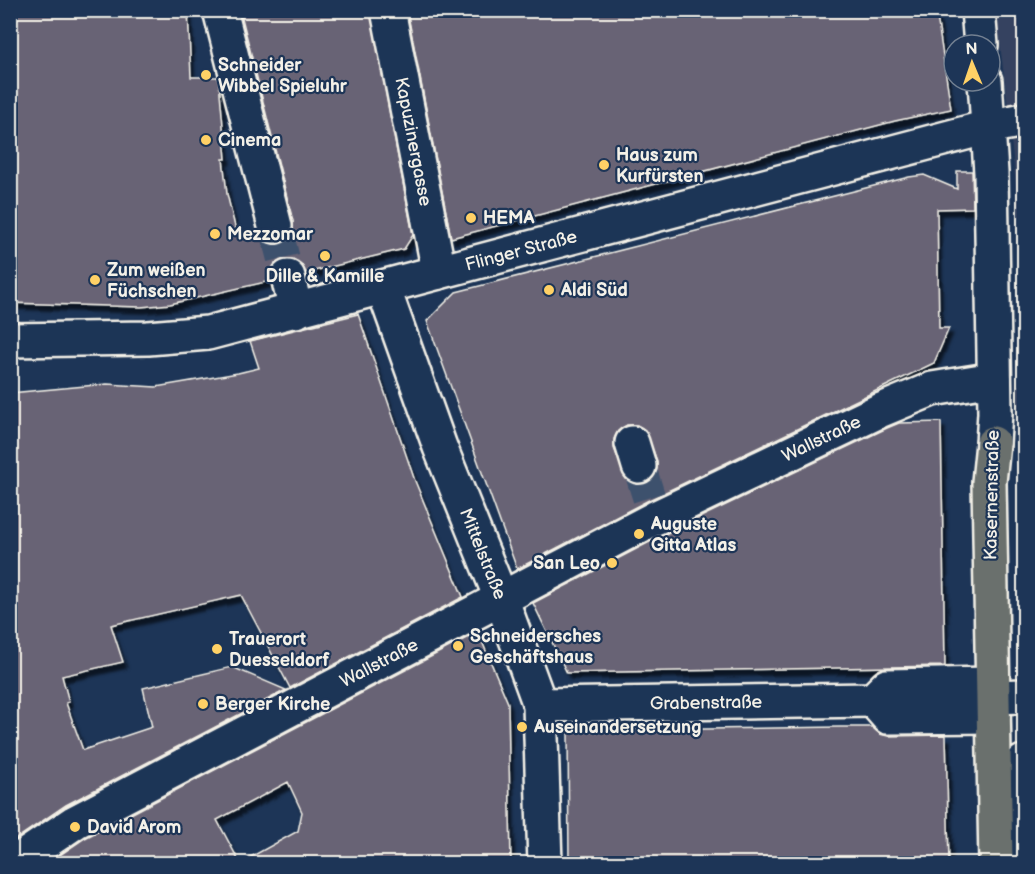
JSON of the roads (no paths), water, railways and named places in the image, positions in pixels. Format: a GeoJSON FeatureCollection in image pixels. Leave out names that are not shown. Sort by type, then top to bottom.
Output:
{"type":"FeatureCollection","features":[{"type":"Feature","properties":{"kind":"main road","name":"Kasernenstraße"},"geometry":{"type":"LineString","coordinates":[[993,443],[989,482],[1001,698],[996,864]]}},
{"type":"Feature","properties":{"kind":"street"},"geometry":{"type":"LineString","coordinates":[[220,10],[275,226]]}},
{"type":"Feature","properties":{"kind":"street","name":"Kapuzinergasse"},"geometry":{"type":"LineString","coordinates":[[388,10],[439,272]]}},
{"type":"Feature","properties":{"kind":"street"},"geometry":{"type":"LineString","coordinates":[[978,10],[980,33]]}},
{"type":"Feature","properties":{"kind":"street","name":"Kasernenstraße"},"geometry":{"type":"LineString","coordinates":[[986,93],[991,173],[993,443]]}},
{"type":"Feature","properties":{"kind":"street","name":"Flinger Straße"},"geometry":{"type":"LineString","coordinates":[[10,340],[148,338],[208,333],[988,127],[1024,120]]}},
{"type":"Feature","properties":{"kind":"street"},"geometry":{"type":"LineString","coordinates":[[288,277],[296,311]]}},
{"type":"Feature","properties":{"kind":"street","name":"Mittelstraße"},"geometry":{"type":"LineString","coordinates":[[384,287],[440,447],[501,598],[540,705],[545,864]]}},
{"type":"Feature","properties":{"kind":"street","name":"Wallstraße"},"geometry":{"type":"LineString","coordinates":[[13,864],[75,822],[501,598],[653,511],[932,389],[994,379]]}},
{"type":"Feature","properties":{"kind":"street","name":"Grabenstraße"},"geometry":{"type":"LineString","coordinates":[[540,705],[873,700],[887,686],[1001,698]]}},
{"type":"Feature","properties":{"kind":"street"},"geometry":{"type":"LineString","coordinates":[[1023,762],[1024,864]]}},
{"type":"Feature","properties":{"kind":"tunnel"},"geometry":{"type":"LineString","coordinates":[[275,226],[288,277]]}},
{"type":"Feature","properties":{"kind":"tunnel"},"geometry":{"type":"LineString","coordinates":[[639,466],[651,504]]}},
{"type":"Feature","properties":{"kind":"place","name":"Schneider Wibbel Spieluhr"},"geometry":{"type":"Point","coordinates":[206,75]}},
{"type":"Feature","properties":{"kind":"place","name":"Cinema"},"geometry":{"type":"Point","coordinates":[206,140]}},
{"type":"Feature","properties":{"kind":"place","name":"Haus zum Kurfürsten"},"geometry":{"type":"Point","coordinates":[604,165]}},
{"type":"Feature","properties":{"kind":"place","name":"HEMA"},"geometry":{"type":"Point","coordinates":[471,218]}},
{"type":"Feature","properties":{"kind":"place","name":"Mezzomar"},"geometry":{"type":"Point","coordinates":[215,234]}},
{"type":"Feature","properties":{"kind":"place","name":"Dille & Kamille"},"geometry":{"type":"Point","coordinates":[325,256]}},
{"type":"Feature","properties":{"kind":"place","name":"Zum weißen Füchschen"},"geometry":{"type":"Point","coordinates":[95,280]}},
{"type":"Feature","properties":{"kind":"place","name":"Aldi Süd"},"geometry":{"type":"Point","coordinates":[549,290]}},
{"type":"Feature","properties":{"kind":"place","name":"Auguste Gitta Atlas"},"geometry":{"type":"Point","coordinates":[639,534]}},
{"type":"Feature","properties":{"kind":"place","name":"San Leo"},"geometry":{"type":"Point","coordinates":[612,563]}},
{"type":"Feature","properties":{"kind":"place","name":"Schneidersches Geschäftshaus"},"geometry":{"type":"Point","coordinates":[458,646]}},
{"type":"Feature","properties":{"kind":"place","name":"Trauerort Duesseldorf"},"geometry":{"type":"Point","coordinates":[217,649]}},
{"type":"Feature","properties":{"kind":"place","name":"Berger Kirche"},"geometry":{"type":"Point","coordinates":[203,704]}},
{"type":"Feature","properties":{"kind":"place","name":"Auseinandersetzung"},"geometry":{"type":"Point","coordinates":[522,727]}},
{"type":"Feature","properties":{"kind":"place","name":"David Arom"},"geometry":{"type":"Point","coordinates":[75,827]}}]}
